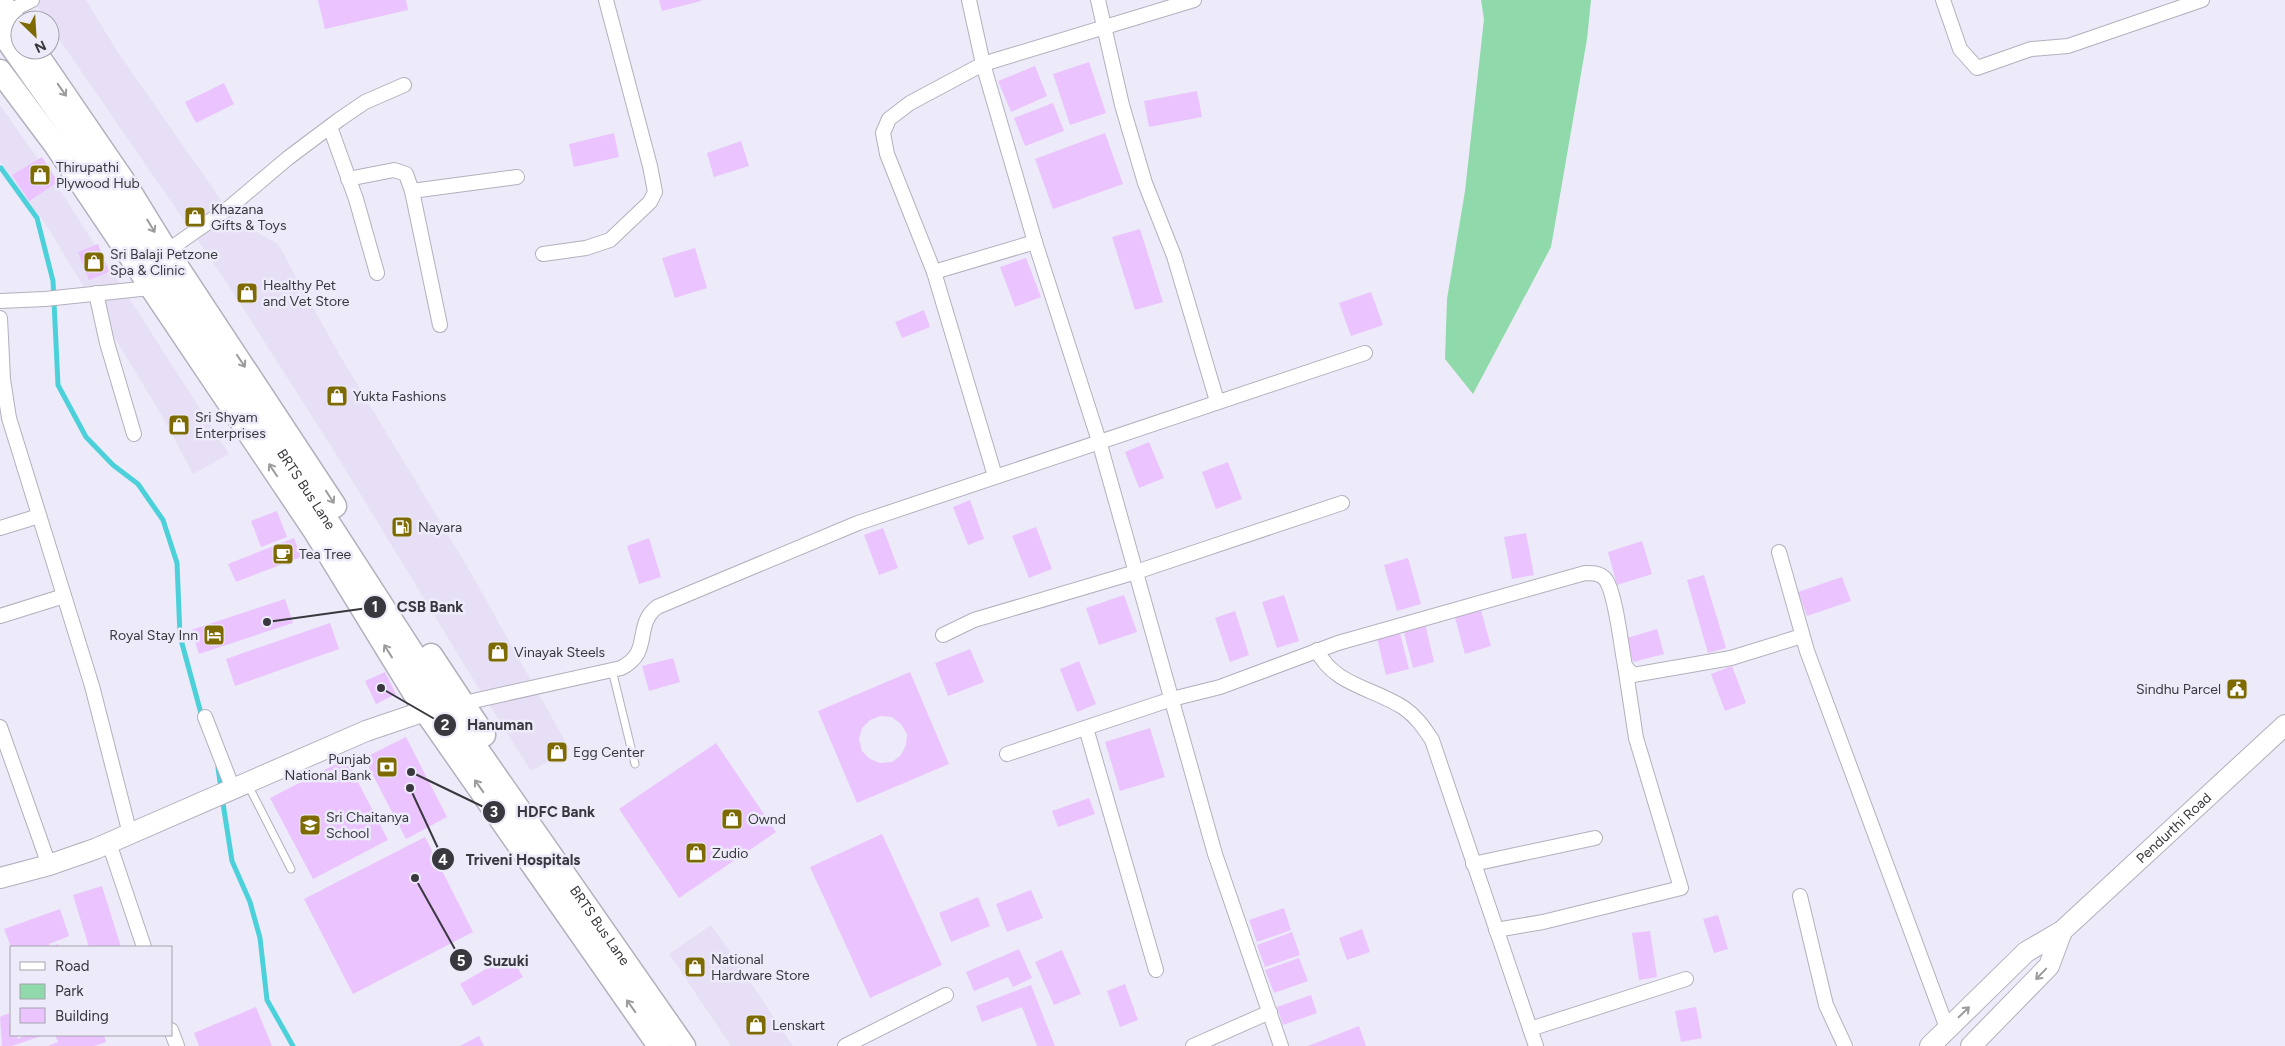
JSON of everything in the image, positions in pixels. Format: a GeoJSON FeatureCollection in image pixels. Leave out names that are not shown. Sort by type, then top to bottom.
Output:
{"type":"FeatureCollection","features":[{"type":"Feature","properties":{"kind":"main road","name":"BRTS Bus Lane"},"geometry":{"type":"LineString","coordinates":[[7,18],[82,146],[179,299],[310,494],[445,707],[684,1046]]}},
{"type":"Feature","properties":{"kind":"main road"},"geometry":{"type":"LineString","coordinates":[[41,60],[107,154],[445,707],[659,1046]]}},
{"type":"Feature","properties":{"kind":"main road"},"geometry":{"type":"LineString","coordinates":[[0,71],[56,146],[314,530],[697,1046]]}},
{"type":"Feature","properties":{"kind":"main road"},"geometry":{"type":"LineString","coordinates":[[0,878],[49,865],[109,843],[366,731],[445,707]]}},
{"type":"Feature","properties":{"kind":"main road","name":"Pendurthi Road"},"geometry":{"type":"LineString","coordinates":[[1930,1046],[2026,952],[2062,931],[2285,725]]}},
{"type":"Feature","properties":{"kind":"main road","name":"Pendurthi Road"},"geometry":{"type":"LineString","coordinates":[[1971,1046],[2049,966],[2062,931]]}},
{"type":"Feature","properties":{"kind":"street"},"geometry":{"type":"LineString","coordinates":[[7,18],[32,0]]}},
{"type":"Feature","properties":{"kind":"street"},"geometry":{"type":"LineString","coordinates":[[543,254],[586,248],[610,240],[650,202],[655,192],[650,166],[606,0]]}},
{"type":"Feature","properties":{"kind":"street"},"geometry":{"type":"LineString","coordinates":[[969,0],[983,64],[1035,242],[1099,441],[1215,854],[1281,1046]]}},
{"type":"Feature","properties":{"kind":"street"},"geometry":{"type":"LineString","coordinates":[[1098,0],[1122,105],[1145,183],[1174,256],[1217,401]]}},
{"type":"Feature","properties":{"kind":"street"},"geometry":{"type":"LineString","coordinates":[[995,476],[934,272],[887,154],[884,141],[884,126],[893,116],[910,103],[983,64],[1103,26],[1194,0]]}},
{"type":"Feature","properties":{"kind":"street"},"geometry":{"type":"LineString","coordinates":[[1943,0],[1960,49],[1976,68],[2030,49],[2068,46],[2202,0]]}},
{"type":"Feature","properties":{"kind":"street"},"geometry":{"type":"LineString","coordinates":[[167,251],[230,207],[330,127],[365,102],[404,85]]}},
{"type":"Feature","properties":{"kind":"street"},"geometry":{"type":"LineString","coordinates":[[330,127],[377,273]]}},
{"type":"Feature","properties":{"kind":"street"},"geometry":{"type":"LineString","coordinates":[[348,179],[402,171],[409,179],[440,325]]}},
{"type":"Feature","properties":{"kind":"street"},"geometry":{"type":"LineString","coordinates":[[412,192],[516,178]]}},
{"type":"Feature","properties":{"kind":"street"},"geometry":{"type":"LineString","coordinates":[[934,272],[1035,242]]}},
{"type":"Feature","properties":{"kind":"street"},"geometry":{"type":"LineString","coordinates":[[0,301],[45,299],[96,292],[150,288]]}},
{"type":"Feature","properties":{"kind":"street"},"geometry":{"type":"LineString","coordinates":[[96,292],[106,343],[134,434]]}},
{"type":"Feature","properties":{"kind":"street"},"geometry":{"type":"LineString","coordinates":[[0,318],[3,378],[9,418],[107,740],[130,834]]}},
{"type":"Feature","properties":{"kind":"street"},"geometry":{"type":"LineString","coordinates":[[445,707],[612,670],[628,664],[635,659],[642,644],[646,618],[658,607],[673,600],[858,523],[1217,401],[1365,353]]}},
{"type":"Feature","properties":{"kind":"street"},"geometry":{"type":"LineString","coordinates":[[943,635],[974,620],[1136,572],[1342,503]]}},
{"type":"Feature","properties":{"kind":"street"},"geometry":{"type":"LineString","coordinates":[[0,528],[39,516]]}},
{"type":"Feature","properties":{"kind":"street"},"geometry":{"type":"LineString","coordinates":[[1779,552],[1802,636],[1947,1028]]}},
{"type":"Feature","properties":{"kind":"street"},"geometry":{"type":"LineString","coordinates":[[1008,754],[1172,699],[1220,687],[1317,650],[1432,615],[1594,572],[1606,579],[1609,587],[1625,666],[1636,738],[1681,888],[1551,920],[1496,930]]}},
{"type":"Feature","properties":{"kind":"street"},"geometry":{"type":"LineString","coordinates":[[0,616],[64,596]]}},
{"type":"Feature","properties":{"kind":"street"},"geometry":{"type":"LineString","coordinates":[[1625,666],[1630,673],[1637,675],[1731,658],[1802,636]]}},
{"type":"Feature","properties":{"kind":"street"},"geometry":{"type":"LineString","coordinates":[[1317,650],[1322,661],[1334,673],[1403,708],[1419,720],[1432,740],[1536,1046]]}},
{"type":"Feature","properties":{"kind":"street"},"geometry":{"type":"LineString","coordinates":[[205,717],[231,790]]}},
{"type":"Feature","properties":{"kind":"street"},"geometry":{"type":"LineString","coordinates":[[0,727],[49,865]]}},
{"type":"Feature","properties":{"kind":"street"},"geometry":{"type":"LineString","coordinates":[[1086,728],[1156,970]]}},
{"type":"Feature","properties":{"kind":"street"},"geometry":{"type":"LineString","coordinates":[[1473,864],[1595,838]]}},
{"type":"Feature","properties":{"kind":"street"},"geometry":{"type":"LineString","coordinates":[[109,843],[144,946]]}},
{"type":"Feature","properties":{"kind":"street"},"geometry":{"type":"LineString","coordinates":[[1800,896],[1826,1005],[1845,1046]]}},
{"type":"Feature","properties":{"kind":"street"},"geometry":{"type":"LineString","coordinates":[[1530,1029],[1686,979]]}},
{"type":"Feature","properties":{"kind":"street"},"geometry":{"type":"LineString","coordinates":[[845,1046],[896,1018],[946,995]]}},
{"type":"Feature","properties":{"kind":"street"},"geometry":{"type":"LineString","coordinates":[[1193,1046],[1270,1012]]}},
{"type":"Feature","properties":{"kind":"street"},"geometry":{"type":"LineString","coordinates":[[172,1033],[177,1046]]}},
{"type":"Feature","properties":{"kind":"lane"},"geometry":{"type":"LineString","coordinates":[[612,670],[635,764]]}},
{"type":"Feature","properties":{"kind":"lane"},"geometry":{"type":"LineString","coordinates":[[231,790],[291,868]]}},
{"type":"Feature","properties":{"kind":"shaded area"},"geometry":{"type":"Polygon","coordinates":[[[32,0],[86,0],[117,51],[235,220],[278,244],[339,354],[471,573],[570,750],[531,771],[336,454],[223,277],[60,41],[60,10],[39,10],[32,0]]]}},
{"type":"Feature","properties":{"kind":"shaded area"},"geometry":{"type":"Polygon","coordinates":[[[0,105],[61,192],[229,454],[193,474],[164,419],[48,228],[0,161],[0,105]]]}},
{"type":"Feature","properties":{"kind":"shaded area"},"geometry":{"type":"Polygon","coordinates":[[[711,925],[793,1046],[731,1046],[669,954],[711,925]]]}},
{"type":"Feature","properties":{"kind":"green space"},"geometry":{"type":"Polygon","coordinates":[[[1481,0],[1591,0],[1587,39],[1551,247],[1473,394],[1445,359],[1447,299],[1465,191],[1484,19],[1481,0]]]}},
{"type":"Feature","properties":{"kind":"building"},"geometry":{"type":"Polygon","coordinates":[[[318,0],[406,0],[408,10],[325,29],[318,0]]]}},
{"type":"Feature","properties":{"kind":"building"},"geometry":{"type":"Polygon","coordinates":[[[659,0],[701,0],[701,1],[662,11],[659,0]]]}},
{"type":"Feature","properties":{"kind":"building"},"geometry":{"type":"Polygon","coordinates":[[[1089,62],[1106,113],[1070,125],[1053,74],[1089,62]]]}},
{"type":"Feature","properties":{"kind":"building"},"geometry":{"type":"Polygon","coordinates":[[[1035,66],[1047,96],[1011,112],[998,81],[1035,66]]]}},
{"type":"Feature","properties":{"kind":"building"},"geometry":{"type":"Polygon","coordinates":[[[224,83],[234,104],[196,123],[185,102],[224,83]]]}},
{"type":"Feature","properties":{"kind":"building"},"geometry":{"type":"Polygon","coordinates":[[[1197,91],[1202,117],[1149,127],[1144,101],[1197,91]]]}},
{"type":"Feature","properties":{"kind":"building"},"geometry":{"type":"Polygon","coordinates":[[[1053,103],[1064,131],[1025,146],[1014,118],[1053,103]]]}},
{"type":"Feature","properties":{"kind":"building"},"geometry":{"type":"Polygon","coordinates":[[[614,133],[619,157],[574,167],[569,144],[614,133]]]}},
{"type":"Feature","properties":{"kind":"building"},"geometry":{"type":"Polygon","coordinates":[[[1105,133],[1123,184],[1053,209],[1035,159],[1105,133]]]}},
{"type":"Feature","properties":{"kind":"building"},"geometry":{"type":"Polygon","coordinates":[[[741,141],[749,166],[714,177],[707,153],[741,141]]]}},
{"type":"Feature","properties":{"kind":"building"},"geometry":{"type":"Polygon","coordinates":[[[42,157],[58,182],[29,201],[12,175],[42,157]]]}},
{"type":"Feature","properties":{"kind":"building"},"geometry":{"type":"Polygon","coordinates":[[[1140,229],[1163,302],[1135,310],[1112,237],[1140,229]]]}},
{"type":"Feature","properties":{"kind":"building"},"geometry":{"type":"Polygon","coordinates":[[[98,244],[109,272],[89,280],[78,252],[98,244]]]}},
{"type":"Feature","properties":{"kind":"building"},"geometry":{"type":"Polygon","coordinates":[[[695,248],[707,288],[675,298],[662,258],[695,248]]]}},
{"type":"Feature","properties":{"kind":"building"},"geometry":{"type":"Polygon","coordinates":[[[1026,258],[1041,297],[1015,307],[1000,267],[1026,258]]]}},
{"type":"Feature","properties":{"kind":"building"},"geometry":{"type":"Polygon","coordinates":[[[1371,292],[1383,325],[1351,336],[1339,303],[1371,292]]]}},
{"type":"Feature","properties":{"kind":"building"},"geometry":{"type":"Polygon","coordinates":[[[924,310],[930,327],[902,338],[895,322],[924,310]]]}},
{"type":"Feature","properties":{"kind":"building"},"geometry":{"type":"Polygon","coordinates":[[[1149,442],[1164,478],[1139,488],[1125,452],[1149,442]]]}},
{"type":"Feature","properties":{"kind":"building"},"geometry":{"type":"Polygon","coordinates":[[[1228,462],[1242,499],[1216,509],[1202,472],[1228,462]]]}},
{"type":"Feature","properties":{"kind":"building"},"geometry":{"type":"Polygon","coordinates":[[[970,500],[984,539],[968,545],[953,507],[970,500]]]}},
{"type":"Feature","properties":{"kind":"building"},"geometry":{"type":"Polygon","coordinates":[[[277,511],[287,537],[261,547],[251,521],[277,511]]]}},
{"type":"Feature","properties":{"kind":"building"},"geometry":{"type":"Polygon","coordinates":[[[1036,527],[1052,569],[1029,578],[1012,536],[1036,527]]]}},
{"type":"Feature","properties":{"kind":"building"},"geometry":{"type":"Polygon","coordinates":[[[883,528],[898,568],[879,575],[864,535],[883,528]]]}},
{"type":"Feature","properties":{"kind":"building"},"geometry":{"type":"Polygon","coordinates":[[[1526,533],[1534,575],[1512,579],[1504,537],[1526,533]]]}},
{"type":"Feature","properties":{"kind":"building"},"geometry":{"type":"Polygon","coordinates":[[[294,538],[301,557],[236,582],[228,564],[294,538]]]}},
{"type":"Feature","properties":{"kind":"building"},"geometry":{"type":"Polygon","coordinates":[[[649,538],[661,577],[639,584],[627,546],[649,538]]]}},
{"type":"Feature","properties":{"kind":"building"},"geometry":{"type":"Polygon","coordinates":[[[1642,541],[1652,574],[1617,585],[1608,552],[1642,541]]]}},
{"type":"Feature","properties":{"kind":"building"},"geometry":{"type":"Polygon","coordinates":[[[1408,558],[1421,604],[1397,611],[1384,565],[1408,558]]]}},
{"type":"Feature","properties":{"kind":"building"},"geometry":{"type":"Polygon","coordinates":[[[1704,575],[1726,648],[1708,653],[1687,580],[1704,575]]]}},
{"type":"Feature","properties":{"kind":"building"},"geometry":{"type":"Polygon","coordinates":[[[1842,577],[1851,601],[1807,616],[1798,592],[1842,577]]]}},
{"type":"Feature","properties":{"kind":"building"},"geometry":{"type":"Polygon","coordinates":[[[1124,595],[1137,632],[1099,645],[1086,608],[1124,595]]]}},
{"type":"Feature","properties":{"kind":"building"},"geometry":{"type":"Polygon","coordinates":[[[1284,595],[1299,641],[1277,648],[1262,602],[1284,595]]]}},
{"type":"Feature","properties":{"kind":"building"},"geometry":{"type":"Polygon","coordinates":[[[285,599],[293,623],[199,654],[191,630],[285,599]]]}},
{"type":"Feature","properties":{"kind":"building"},"geometry":{"type":"Polygon","coordinates":[[[1480,607],[1491,646],[1465,654],[1454,614],[1480,607]]]}},
{"type":"Feature","properties":{"kind":"building"},"geometry":{"type":"Polygon","coordinates":[[[1235,611],[1249,655],[1230,662],[1215,618],[1235,611]]]}},
{"type":"Feature","properties":{"kind":"building"},"geometry":{"type":"Polygon","coordinates":[[[330,623],[339,649],[235,686],[226,659],[330,623]]]}},
{"type":"Feature","properties":{"kind":"building"},"geometry":{"type":"Polygon","coordinates":[[[1425,623],[1434,662],[1413,668],[1403,629],[1425,623]]]}},
{"type":"Feature","properties":{"kind":"building"},"geometry":{"type":"Polygon","coordinates":[[[1399,629],[1409,669],[1386,675],[1376,634],[1399,629]]]}},
{"type":"Feature","properties":{"kind":"building"},"geometry":{"type":"Polygon","coordinates":[[[1657,629],[1664,654],[1633,662],[1627,638],[1657,629]]]}},
{"type":"Feature","properties":{"kind":"building"},"geometry":{"type":"Polygon","coordinates":[[[970,649],[984,682],[948,696],[935,663],[970,649]]]}},
{"type":"Feature","properties":{"kind":"building"},"geometry":{"type":"Polygon","coordinates":[[[673,658],[680,682],[649,691],[642,666],[673,658]]]}},
{"type":"Feature","properties":{"kind":"building"},"geometry":{"type":"Polygon","coordinates":[[[1079,661],[1096,704],[1077,712],[1060,669],[1079,661]]]}},
{"type":"Feature","properties":{"kind":"building"},"geometry":{"type":"Polygon","coordinates":[[[1732,666],[1746,703],[1725,711],[1711,674],[1732,666]]]}},
{"type":"Feature","properties":{"kind":"building"},"geometry":{"type":"Polygon","coordinates":[[[385,672],[396,694],[376,704],[365,681],[385,672]]]}},
{"type":"Feature","properties":{"kind":"building"},"geometry":{"type":"Polygon","coordinates":[[[910,672],[949,764],[857,803],[818,711],[910,672]],[[880,716],[870,720],[862,728],[859,739],[862,751],[870,759],[880,763],[892,762],[901,755],[906,745],[907,734],[901,724],[892,717],[880,716]]]}},
{"type":"Feature","properties":{"kind":"building"},"geometry":{"type":"Polygon","coordinates":[[[1150,728],[1165,777],[1120,791],[1105,742],[1150,728]]]}},
{"type":"Feature","properties":{"kind":"building"},"geometry":{"type":"Polygon","coordinates":[[[406,737],[447,817],[406,839],[364,758],[406,737]]]}},
{"type":"Feature","properties":{"kind":"building"},"geometry":{"type":"Polygon","coordinates":[[[716,743],[776,832],[679,898],[619,809],[716,743]]]}},
{"type":"Feature","properties":{"kind":"building"},"geometry":{"type":"Polygon","coordinates":[[[346,759],[388,840],[313,879],[270,798],[346,759]]]}},
{"type":"Feature","properties":{"kind":"building"},"geometry":{"type":"Polygon","coordinates":[[[1089,798],[1095,814],[1058,827],[1052,811],[1089,798]]]}},
{"type":"Feature","properties":{"kind":"building"},"geometry":{"type":"Polygon","coordinates":[[[882,834],[942,965],[870,998],[810,867],[882,834]]]}},
{"type":"Feature","properties":{"kind":"building"},"geometry":{"type":"Polygon","coordinates":[[[425,837],[473,932],[353,994],[304,899],[425,837]]]}},
{"type":"Feature","properties":{"kind":"building"},"geometry":{"type":"Polygon","coordinates":[[[102,886],[121,946],[89,946],[73,895],[102,886]]]}},
{"type":"Feature","properties":{"kind":"building"},"geometry":{"type":"Polygon","coordinates":[[[1031,890],[1043,918],[1007,932],[996,904],[1031,890]]]}},
{"type":"Feature","properties":{"kind":"building"},"geometry":{"type":"Polygon","coordinates":[[[978,897],[990,926],[951,942],[939,913],[978,897]]]}},
{"type":"Feature","properties":{"kind":"building"},"geometry":{"type":"Polygon","coordinates":[[[1284,908],[1291,930],[1257,942],[1249,920],[1284,908]]]}},
{"type":"Feature","properties":{"kind":"building"},"geometry":{"type":"Polygon","coordinates":[[[60,909],[69,936],[49,944],[50,946],[11,946],[4,929],[60,909]]]}},
{"type":"Feature","properties":{"kind":"building"},"geometry":{"type":"Polygon","coordinates":[[[1718,915],[1728,949],[1714,953],[1703,919],[1718,915]]]}},
{"type":"Feature","properties":{"kind":"building"},"geometry":{"type":"Polygon","coordinates":[[[1362,929],[1370,952],[1347,960],[1339,938],[1362,929]]]}},
{"type":"Feature","properties":{"kind":"building"},"geometry":{"type":"Polygon","coordinates":[[[1650,931],[1657,977],[1639,980],[1632,933],[1650,931]]]}},
{"type":"Feature","properties":{"kind":"building"},"geometry":{"type":"Polygon","coordinates":[[[1292,932],[1300,955],[1265,967],[1257,945],[1292,932]]]}},
{"type":"Feature","properties":{"kind":"building"},"geometry":{"type":"Polygon","coordinates":[[[1019,949],[1032,978],[1013,987],[1008,977],[974,991],[966,972],[1019,949]]]}},
{"type":"Feature","properties":{"kind":"building"},"geometry":{"type":"Polygon","coordinates":[[[1062,950],[1081,994],[1054,1005],[1035,962],[1062,950]]]}},
{"type":"Feature","properties":{"kind":"building"},"geometry":{"type":"Polygon","coordinates":[[[510,955],[523,977],[473,1006],[460,984],[510,955]]]}},
{"type":"Feature","properties":{"kind":"building"},"geometry":{"type":"Polygon","coordinates":[[[1299,958],[1308,981],[1274,993],[1265,970],[1299,958]]]}},
{"type":"Feature","properties":{"kind":"building"},"geometry":{"type":"Polygon","coordinates":[[[1125,984],[1138,1020],[1120,1027],[1107,991],[1125,984]]]}},
{"type":"Feature","properties":{"kind":"building"},"geometry":{"type":"Polygon","coordinates":[[[1031,985],[1055,1046],[1037,1046],[1022,1007],[982,1022],[976,1006],[1031,985]]]}},
{"type":"Feature","properties":{"kind":"building"},"geometry":{"type":"Polygon","coordinates":[[[1311,995],[1317,1013],[1283,1025],[1277,1007],[1311,995]]]}},
{"type":"Feature","properties":{"kind":"building"},"geometry":{"type":"Polygon","coordinates":[[[256,1007],[272,1046],[199,1046],[194,1033],[256,1007]]]}},
{"type":"Feature","properties":{"kind":"building"},"geometry":{"type":"Polygon","coordinates":[[[1696,1007],[1702,1038],[1681,1042],[1675,1011],[1696,1007]]]}},
{"type":"Feature","properties":{"kind":"building"},"geometry":{"type":"Polygon","coordinates":[[[9,1013],[10,1036],[17,1036],[18,1039],[23,1036],[41,1036],[12,1046],[2,1046],[0,1017],[9,1013]]]}},
{"type":"Feature","properties":{"kind":"building"},"geometry":{"type":"Polygon","coordinates":[[[1359,1026],[1366,1046],[1308,1046],[1359,1026]]]}},
{"type":"Feature","properties":{"kind":"building"},"geometry":{"type":"Polygon","coordinates":[[[55,1036],[104,1036],[106,1042],[94,1046],[48,1046],[58,1042],[55,1036]]]}},
{"type":"Feature","properties":{"kind":"building"},"geometry":{"type":"Polygon","coordinates":[[[479,1036],[484,1046],[460,1046],[479,1036]]]}},
{"type":"Feature","properties":{"kind":"waterway"},"geometry":{"type":"LineString","coordinates":[[1,168],[37,218],[53,281],[58,385],[86,437],[113,465],[138,484],[163,520],[177,563],[180,636],[202,717]]}},
{"type":"Feature","properties":{"kind":"waterway"},"geometry":{"type":"LineString","coordinates":[[218,768],[221,789]]}},
{"type":"Feature","properties":{"kind":"waterway"},"geometry":{"type":"LineString","coordinates":[[222,797],[232,861],[250,902],[260,938],[267,1000],[293,1046]]}},
{"type":"Feature","properties":{"kind":"place","name":"Thirupathi Plywood Hub"},"geometry":{"type":"Point","coordinates":[40,175]}},
{"type":"Feature","properties":{"kind":"place","name":"Khazana Gifts & Toys"},"geometry":{"type":"Point","coordinates":[195,217]}},
{"type":"Feature","properties":{"kind":"place","name":"Sri Balaji Petzone Spa & Clinic"},"geometry":{"type":"Point","coordinates":[94,262]}},
{"type":"Feature","properties":{"kind":"place","name":"Healthy Pet and Vet Store"},"geometry":{"type":"Point","coordinates":[247,293]}},
{"type":"Feature","properties":{"kind":"place","name":"Yukta Fashions"},"geometry":{"type":"Point","coordinates":[337,396]}},
{"type":"Feature","properties":{"kind":"place","name":"Sri Shyam Enterprises"},"geometry":{"type":"Point","coordinates":[179,425]}},
{"type":"Feature","properties":{"kind":"place","name":"Nayara"},"geometry":{"type":"Point","coordinates":[402,527]}},
{"type":"Feature","properties":{"kind":"place","name":"Tea Tree"},"geometry":{"type":"Point","coordinates":[283,554]}},
{"type":"Feature","properties":{"kind":"place","name":"CSB Bank"},"geometry":{"type":"Point","coordinates":[267,622]}},
{"type":"Feature","properties":{"kind":"place","name":"Royal Stay Inn"},"geometry":{"type":"Point","coordinates":[214,635]}},
{"type":"Feature","properties":{"kind":"place","name":"Vinayak Steels"},"geometry":{"type":"Point","coordinates":[498,652]}},
{"type":"Feature","properties":{"kind":"place","name":"Hanuman"},"geometry":{"type":"Point","coordinates":[381,688]}},
{"type":"Feature","properties":{"kind":"place","name":"Sindhu Parcel"},"geometry":{"type":"Point","coordinates":[2237,689]}},
{"type":"Feature","properties":{"kind":"place","name":"Egg Center"},"geometry":{"type":"Point","coordinates":[557,752]}},
{"type":"Feature","properties":{"kind":"place","name":"Punjab National Bank"},"geometry":{"type":"Point","coordinates":[387,767]}},
{"type":"Feature","properties":{"kind":"place","name":"HDFC Bank"},"geometry":{"type":"Point","coordinates":[411,772]}},
{"type":"Feature","properties":{"kind":"place","name":"Triveni Hospitals"},"geometry":{"type":"Point","coordinates":[410,788]}},
{"type":"Feature","properties":{"kind":"place","name":"Ownd"},"geometry":{"type":"Point","coordinates":[732,819]}},
{"type":"Feature","properties":{"kind":"place","name":"Sri Chaitanya School"},"geometry":{"type":"Point","coordinates":[310,825]}},
{"type":"Feature","properties":{"kind":"place","name":"Zudio"},"geometry":{"type":"Point","coordinates":[696,853]}},
{"type":"Feature","properties":{"kind":"place","name":"Suzuki"},"geometry":{"type":"Point","coordinates":[415,878]}},
{"type":"Feature","properties":{"kind":"place","name":"National Hardware Store"},"geometry":{"type":"Point","coordinates":[695,967]}},
{"type":"Feature","properties":{"kind":"place","name":"Lenskart"},"geometry":{"type":"Point","coordinates":[756,1025]}}]}
